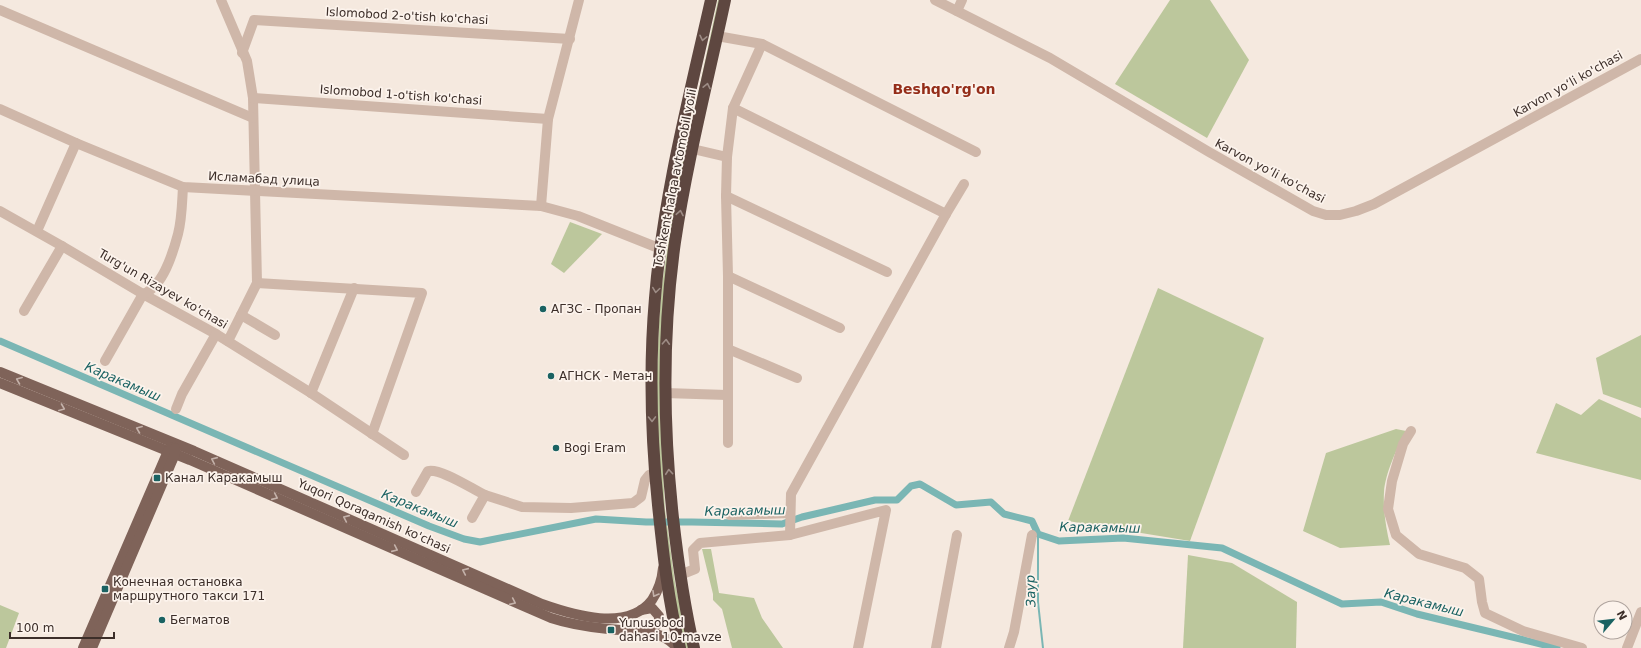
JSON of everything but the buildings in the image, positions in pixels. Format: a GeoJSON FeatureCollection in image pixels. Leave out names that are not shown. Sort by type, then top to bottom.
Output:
{"type":"FeatureCollection","features":[{"type":"Feature","properties":{"kind":"highway","name":"Toshkent halqa avtomobil yo'li"},"geometry":{"type":"LineString","coordinates":[[680,648],[671,607],[663,556],[655,473],[652,429],[652,360],[655,297],[666,215],[684,123],[711,0]]}},
{"type":"Feature","properties":{"kind":"highway","name":"Toshkent halqa avtomobil yo'li"},"geometry":{"type":"LineString","coordinates":[[694,648],[680,575],[672,511],[666,436],[665,393],[667,320],[672,266],[679,218],[725,0]]}},
{"type":"Feature","properties":{"kind":"highway"},"geometry":{"type":"LineString","coordinates":[[684,123],[698,126]]}},
{"type":"Feature","properties":{"kind":"main road","name":"Yuqori Qoraqamish ko'chasi"},"geometry":{"type":"LineString","coordinates":[[0,372],[550,618],[574,624],[601,628],[644,631],[660,635],[676,648]]}},
{"type":"Feature","properties":{"kind":"main road","name":"Yuqori Qoraqamish ko'chasi"},"geometry":{"type":"LineString","coordinates":[[0,383],[173,450],[542,604],[570,613],[606,618],[626,617],[641,610],[650,602],[658,588],[662,572],[663,556]]}},
{"type":"Feature","properties":{"kind":"main road"},"geometry":{"type":"LineString","coordinates":[[83,648],[173,450]]}},
{"type":"Feature","properties":{"kind":"main road"},"geometry":{"type":"LineString","coordinates":[[92,648],[173,450]]}},
{"type":"Feature","properties":{"kind":"main road"},"geometry":{"type":"LineString","coordinates":[[641,610],[652,608],[659,616],[659,622],[656,626],[644,631]]}},
{"type":"Feature","properties":{"kind":"street"},"geometry":{"type":"LineString","coordinates":[[221,0],[242,53],[247,61],[254,118],[257,283],[228,341]]}},
{"type":"Feature","properties":{"kind":"street"},"geometry":{"type":"LineString","coordinates":[[541,206],[548,119],[579,0]]}},
{"type":"Feature","properties":{"kind":"street","name":"Karvon yo‘li ko'chasi"},"geometry":{"type":"LineString","coordinates":[[935,0],[1050,58],[1209,152],[1306,207],[1326,215],[1348,213],[1374,204],[1641,59]]}},
{"type":"Feature","properties":{"kind":"street"},"geometry":{"type":"LineString","coordinates":[[957,11],[962,0]]}},
{"type":"Feature","properties":{"kind":"street"},"geometry":{"type":"LineString","coordinates":[[0,10],[254,118]]}},
{"type":"Feature","properties":{"kind":"street","name":"Islomobod 2-o'tish ko'chasi"},"geometry":{"type":"LineString","coordinates":[[242,53],[254,20],[570,39]]}},
{"type":"Feature","properties":{"kind":"street"},"geometry":{"type":"LineString","coordinates":[[718,36],[762,44],[976,152]]}},
{"type":"Feature","properties":{"kind":"street"},"geometry":{"type":"LineString","coordinates":[[728,443],[726,157],[733,108],[762,44]]}},
{"type":"Feature","properties":{"kind":"street","name":"Islomobod 1-o'tish ko'chasi"},"geometry":{"type":"LineString","coordinates":[[252,98],[548,119]]}},
{"type":"Feature","properties":{"kind":"street"},"geometry":{"type":"LineString","coordinates":[[733,108],[946,214]]}},
{"type":"Feature","properties":{"kind":"street","name":"Исламабад улица"},"geometry":{"type":"LineString","coordinates":[[0,109],[76,143],[184,187],[541,206],[578,216],[661,249]]}},
{"type":"Feature","properties":{"kind":"street"},"geometry":{"type":"LineString","coordinates":[[37,231],[76,143]]}},
{"type":"Feature","properties":{"kind":"street"},"geometry":{"type":"LineString","coordinates":[[697,150],[726,157]]}},
{"type":"Feature","properties":{"kind":"street"},"geometry":{"type":"LineString","coordinates":[[790,535],[791,494],[964,184]]}},
{"type":"Feature","properties":{"kind":"street"},"geometry":{"type":"LineString","coordinates":[[105,361],[143,294],[150,291],[163,277],[178,233],[184,187]]}},
{"type":"Feature","properties":{"kind":"street"},"geometry":{"type":"LineString","coordinates":[[726,196],[887,272]]}},
{"type":"Feature","properties":{"kind":"street","name":"Turg'un Rizayev ko'chasi"},"geometry":{"type":"LineString","coordinates":[[0,211],[37,231],[143,294],[228,341],[311,393],[404,455]]}},
{"type":"Feature","properties":{"kind":"street"},"geometry":{"type":"LineString","coordinates":[[24,311],[62,246]]}},
{"type":"Feature","properties":{"kind":"street"},"geometry":{"type":"LineString","coordinates":[[728,276],[840,328]]}},
{"type":"Feature","properties":{"kind":"street"},"geometry":{"type":"LineString","coordinates":[[257,283],[422,293],[372,434]]}},
{"type":"Feature","properties":{"kind":"street"},"geometry":{"type":"LineString","coordinates":[[311,393],[354,288]]}},
{"type":"Feature","properties":{"kind":"street"},"geometry":{"type":"LineString","coordinates":[[241,316],[275,335]]}},
{"type":"Feature","properties":{"kind":"street"},"geometry":{"type":"LineString","coordinates":[[176,409],[182,394],[216,334]]}},
{"type":"Feature","properties":{"kind":"street"},"geometry":{"type":"LineString","coordinates":[[728,349],[798,378]]}},
{"type":"Feature","properties":{"kind":"street"},"geometry":{"type":"LineString","coordinates":[[665,393],[727,395]]}},
{"type":"Feature","properties":{"kind":"street"},"geometry":{"type":"LineString","coordinates":[[1411,430],[1403,444],[1391,488],[1388,509],[1396,535],[1419,554],[1465,568],[1479,579],[1485,613],[1523,631],[1582,648]]}},
{"type":"Feature","properties":{"kind":"street"},"geometry":{"type":"LineString","coordinates":[[416,492],[428,471],[432,470],[448,475],[485,495],[522,507],[572,508],[633,503],[641,497],[645,480],[650,475],[655,473]]}},
{"type":"Feature","properties":{"kind":"street"},"geometry":{"type":"LineString","coordinates":[[472,518],[485,495]]}},
{"type":"Feature","properties":{"kind":"street"},"geometry":{"type":"LineString","coordinates":[[680,575],[695,569],[693,550],[700,543],[790,535],[886,510],[858,648]]}},
{"type":"Feature","properties":{"kind":"street"},"geometry":{"type":"LineString","coordinates":[[730,515],[790,513]]}},
{"type":"Feature","properties":{"kind":"street"},"geometry":{"type":"LineString","coordinates":[[936,648],[957,535]]}},
{"type":"Feature","properties":{"kind":"street"},"geometry":{"type":"LineString","coordinates":[[1009,648],[1014,632],[1032,535]]}},
{"type":"Feature","properties":{"kind":"street"},"geometry":{"type":"LineString","coordinates":[[1627,648],[1641,612]]}},
{"type":"Feature","properties":{"kind":"green space"},"geometry":{"type":"Polygon","coordinates":[[[718,0],[722,0],[698,113],[694,113],[718,0]]]}},
{"type":"Feature","properties":{"kind":"green space"},"geometry":{"type":"Polygon","coordinates":[[[1170,0],[1210,0],[1249,60],[1207,138],[1115,84],[1170,0]]]}},
{"type":"Feature","properties":{"kind":"green space"},"geometry":{"type":"Polygon","coordinates":[[[687,139],[691,140],[683,176],[661,435],[665,509],[675,583],[689,648],[685,648],[678,622],[661,510],[656,396],[662,285],[673,211],[687,139]]]}},
{"type":"Feature","properties":{"kind":"green space"},"geometry":{"type":"Polygon","coordinates":[[[570,222],[602,234],[564,273],[551,264],[570,222]]]}},
{"type":"Feature","properties":{"kind":"green space"},"geometry":{"type":"Polygon","coordinates":[[[1158,288],[1264,338],[1190,541],[1068,521],[1158,288]]]}},
{"type":"Feature","properties":{"kind":"green space"},"geometry":{"type":"Polygon","coordinates":[[[1641,335],[1641,408],[1603,394],[1596,358],[1641,335]]]}},
{"type":"Feature","properties":{"kind":"green space"},"geometry":{"type":"Polygon","coordinates":[[[1599,399],[1641,418],[1641,480],[1536,453],[1556,403],[1581,415],[1599,399]]]}},
{"type":"Feature","properties":{"kind":"green space"},"geometry":{"type":"Polygon","coordinates":[[[1396,429],[1406,431],[1392,461],[1384,492],[1384,512],[1390,545],[1340,548],[1303,531],[1326,453],[1396,429]]]}},
{"type":"Feature","properties":{"kind":"green space"},"geometry":{"type":"Polygon","coordinates":[[[702,549],[711,549],[719,593],[754,598],[762,618],[783,648],[732,648],[722,609],[713,600],[713,594],[702,549]]]}},
{"type":"Feature","properties":{"kind":"green space"},"geometry":{"type":"Polygon","coordinates":[[[1188,555],[1232,563],[1297,602],[1296,648],[1183,648],[1188,555]]]}},
{"type":"Feature","properties":{"kind":"green space"},"geometry":{"type":"Polygon","coordinates":[[[0,605],[19,613],[6,648],[0,648],[0,605]]]}},
{"type":"Feature","properties":{"kind":"waterway","name":"Каракамыш"},"geometry":{"type":"LineString","coordinates":[[0,341],[429,526],[464,539],[480,542],[596,519],[646,522],[782,524],[802,517],[875,500],[897,500],[911,486],[920,484],[956,505],[991,502],[1004,514],[1032,521],[1038,534],[1059,541],[1123,538],[1222,548],[1342,604],[1381,602],[1417,614],[1557,648]]}},
{"type":"Feature","properties":{"kind":"waterway","name":"Заур"},"geometry":{"type":"LineString","coordinates":[[1038,534],[1038,602],[1043,648]]}},
{"type":"Feature","properties":{"kind":"place","name":"АГЗС - Пропан"},"geometry":{"type":"Point","coordinates":[543,309]}},
{"type":"Feature","properties":{"kind":"place","name":"АГНСК - Метан"},"geometry":{"type":"Point","coordinates":[551,376]}},
{"type":"Feature","properties":{"kind":"place","name":"Bogi Eram"},"geometry":{"type":"Point","coordinates":[556,448]}},
{"type":"Feature","properties":{"kind":"place","name":"Канал Каракамыш"},"geometry":{"type":"Point","coordinates":[157,478]}},
{"type":"Feature","properties":{"kind":"place","name":"Конечная остановка маршрутного такси 171"},"geometry":{"type":"Point","coordinates":[105,589]}},
{"type":"Feature","properties":{"kind":"place","name":"Бегматов"},"geometry":{"type":"Point","coordinates":[162,620]}},
{"type":"Feature","properties":{"kind":"place","name":"Yunusobod dahasi 10-mavze"},"geometry":{"type":"Point","coordinates":[611,630]}},
{"type":"Feature","properties":{"kind":"district","name":"Beshqo'rg'on"},"geometry":{"type":"Point","coordinates":[944,89]}}]}
